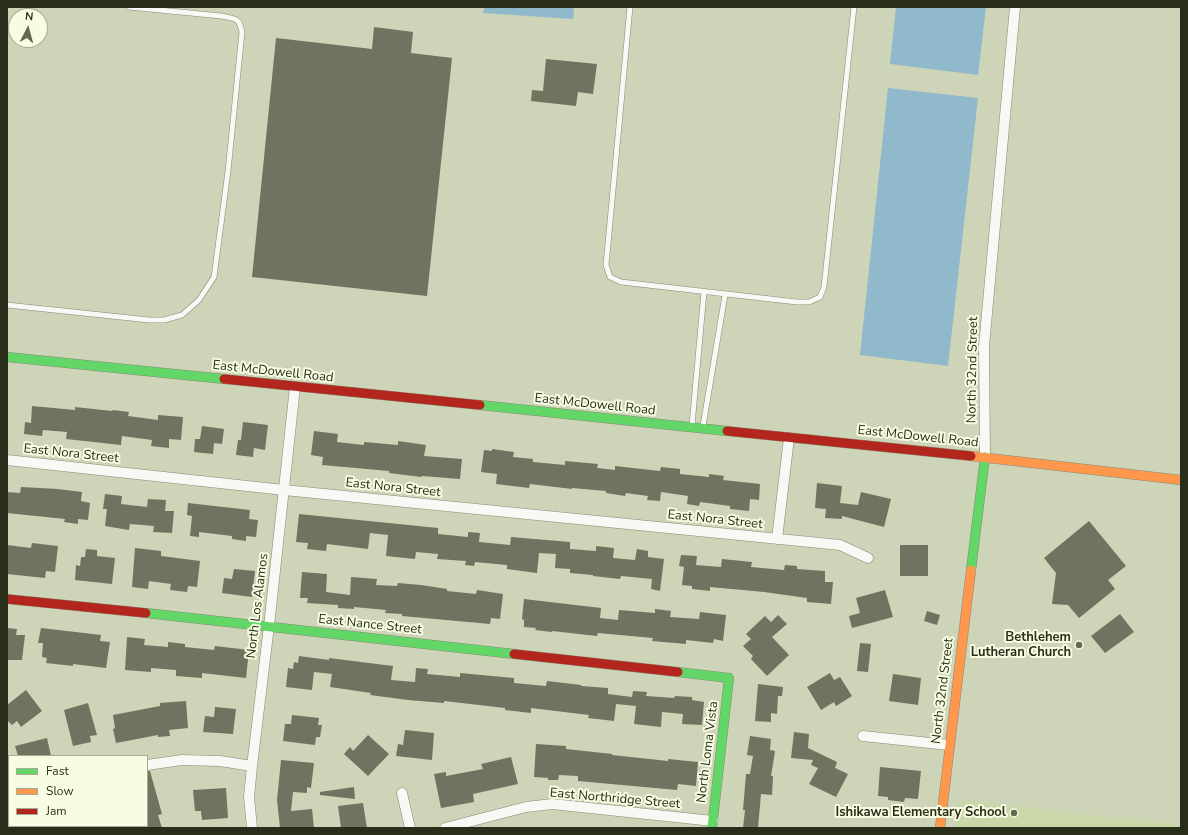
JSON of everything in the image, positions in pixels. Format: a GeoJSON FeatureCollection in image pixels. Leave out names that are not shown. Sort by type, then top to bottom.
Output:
{"type":"FeatureCollection","features":[{"type":"Feature","properties":{"kind":"street","name":"North 32nd Street"},"geometry":{"type":"LineString","coordinates":[[940,828],[985,457],[984,346],[1016,7]]}},
{"type":"Feature","properties":{"kind":"street","name":"East McDowell Road"},"geometry":{"type":"LineString","coordinates":[[7,357],[985,457],[1181,480]]}},
{"type":"Feature","properties":{"kind":"street","name":"North Los Alamos"},"geometry":{"type":"LineString","coordinates":[[252,828],[249,797],[252,766],[295,387]]}},
{"type":"Feature","properties":{"kind":"street"},"geometry":{"type":"LineString","coordinates":[[776,539],[789,438]]}},
{"type":"Feature","properties":{"kind":"street","name":"East Nora Street"},"geometry":{"type":"LineString","coordinates":[[7,460],[284,490],[840,545],[868,558]]}},
{"type":"Feature","properties":{"kind":"street","name":"East Nance Street"},"geometry":{"type":"LineString","coordinates":[[7,599],[269,626],[729,678]]}},
{"type":"Feature","properties":{"kind":"street","name":"North Loma Vista"},"geometry":{"type":"LineString","coordinates":[[712,824],[729,678]]}},
{"type":"Feature","properties":{"kind":"street"},"geometry":{"type":"LineString","coordinates":[[863,736],[949,745]]}},
{"type":"Feature","properties":{"kind":"street"},"geometry":{"type":"LineString","coordinates":[[148,765],[182,760],[220,761],[252,766]]}},
{"type":"Feature","properties":{"kind":"street"},"geometry":{"type":"LineString","coordinates":[[402,793],[410,828]]}},
{"type":"Feature","properties":{"kind":"street","name":"East Northridge Street"},"geometry":{"type":"LineString","coordinates":[[445,828],[526,807],[552,804],[712,824]]}},
{"type":"Feature","properties":{"kind":"lane"},"geometry":{"type":"LineString","coordinates":[[7,305],[149,320],[164,320],[182,315],[199,300],[214,277],[229,163],[242,32],[240,23],[236,19],[221,16],[129,7]]}},
{"type":"Feature","properties":{"kind":"lane"},"geometry":{"type":"LineString","coordinates":[[630,7],[606,265],[610,277],[621,282],[797,302],[810,302],[820,297],[824,287],[854,7]]}},
{"type":"Feature","properties":{"kind":"lane"},"geometry":{"type":"LineString","coordinates":[[691,428],[704,292]]}},
{"type":"Feature","properties":{"kind":"lane"},"geometry":{"type":"LineString","coordinates":[[703,429],[725,295]]}},
{"type":"Feature","properties":{"kind":"shaded area","name":"Ishikawa Elementary School"},"geometry":{"type":"Polygon","coordinates":[[[959,800],[1181,825],[1181,828],[956,828],[959,800]]]}},
{"type":"Feature","properties":{"kind":"water"},"geometry":{"type":"Polygon","coordinates":[[[484,7],[574,7],[573,19],[483,13],[484,7]]]}},
{"type":"Feature","properties":{"kind":"water"},"geometry":{"type":"Polygon","coordinates":[[[896,7],[986,7],[978,75],[890,64],[896,7]]]}},
{"type":"Feature","properties":{"kind":"water"},"geometry":{"type":"Polygon","coordinates":[[[888,88],[978,98],[948,366],[860,355],[888,88]]]}},
{"type":"Feature","properties":{"kind":"building"},"geometry":{"type":"Polygon","coordinates":[[[374,27],[413,32],[411,53],[452,58],[427,296],[252,277],[276,38],[372,49],[374,27]]]}},
{"type":"Feature","properties":{"kind":"building"},"geometry":{"type":"Polygon","coordinates":[[[546,59],[597,64],[593,94],[578,92],[576,106],[531,101],[532,90],[543,91],[546,59]]]}},
{"type":"Feature","properties":{"kind":"building"},"geometry":{"type":"Polygon","coordinates":[[[32,406],[75,410],[75,407],[113,410],[129,412],[128,416],[158,420],[158,415],[183,417],[181,440],[169,439],[169,448],[151,446],[152,440],[122,436],[121,445],[66,439],[67,432],[43,430],[42,436],[24,434],[25,422],[31,423],[32,406]]]}},
{"type":"Feature","properties":{"kind":"building"},"geometry":{"type":"Polygon","coordinates":[[[243,422],[268,425],[265,450],[254,448],[253,457],[236,455],[238,440],[241,440],[243,422]]]}},
{"type":"Feature","properties":{"kind":"building"},"geometry":{"type":"Polygon","coordinates":[[[202,426],[224,429],[222,444],[214,443],[213,454],[194,452],[195,439],[200,439],[202,426]]]}},
{"type":"Feature","properties":{"kind":"building"},"geometry":{"type":"Polygon","coordinates":[[[314,431],[338,434],[337,442],[364,445],[364,442],[398,445],[398,441],[426,445],[424,456],[462,459],[460,479],[421,477],[389,473],[389,471],[322,465],[323,457],[311,455],[314,431]]]}},
{"type":"Feature","properties":{"kind":"building"},"geometry":{"type":"Polygon","coordinates":[[[492,449],[514,452],[513,457],[533,459],[533,462],[565,465],[565,461],[598,464],[597,468],[615,470],[615,466],[660,471],[661,467],[680,469],[680,474],[709,477],[709,474],[724,476],[723,480],[760,484],[759,500],[750,499],[749,511],[730,509],[730,506],[700,502],[699,506],[687,504],[688,496],[661,492],[660,501],[647,500],[648,496],[626,493],[625,496],[606,493],[606,491],[530,484],[529,488],[496,484],[497,474],[481,472],[484,450],[492,451],[492,449]]]}},
{"type":"Feature","properties":{"kind":"building"},"geometry":{"type":"Polygon","coordinates":[[[817,483],[842,486],[840,503],[858,505],[861,492],[891,499],[884,527],[842,516],[842,519],[825,518],[826,509],[815,508],[817,483]]]}},
{"type":"Feature","properties":{"kind":"building"},"geometry":{"type":"Polygon","coordinates":[[[21,487],[82,492],[81,501],[90,503],[88,520],[78,519],[78,524],[64,522],[65,519],[7,513],[7,492],[20,493],[21,487]]]}},
{"type":"Feature","properties":{"kind":"building"},"geometry":{"type":"Polygon","coordinates":[[[105,494],[122,496],[121,504],[147,507],[148,499],[166,500],[165,511],[174,511],[172,533],[153,532],[154,526],[130,524],[129,530],[105,526],[107,509],[103,509],[105,494]]]}},
{"type":"Feature","properties":{"kind":"building"},"geometry":{"type":"Polygon","coordinates":[[[188,503],[250,510],[249,519],[258,520],[256,537],[246,536],[246,541],[232,539],[232,536],[199,532],[199,537],[190,536],[192,516],[187,515],[188,503]]]}},
{"type":"Feature","properties":{"kind":"building"},"geometry":{"type":"Polygon","coordinates":[[[299,514],[438,528],[438,534],[468,537],[468,532],[480,533],[479,542],[510,545],[511,537],[570,542],[570,549],[596,551],[596,546],[614,548],[613,558],[635,560],[637,549],[648,551],[648,557],[664,559],[660,591],[651,589],[652,579],[621,576],[620,579],[593,576],[570,573],[570,569],[555,568],[556,554],[539,553],[537,573],[507,569],[507,565],[475,562],[474,566],[465,565],[466,561],[437,559],[438,554],[416,552],[415,559],[386,556],[388,535],[370,533],[368,549],[327,544],[326,551],[307,549],[308,543],[296,542],[299,514]]]}},
{"type":"Feature","properties":{"kind":"building"},"geometry":{"type":"Polygon","coordinates":[[[1089,521],[1126,566],[1108,580],[1115,589],[1079,618],[1068,605],[1052,604],[1056,573],[1044,558],[1089,521]]]}},
{"type":"Feature","properties":{"kind":"building"},"geometry":{"type":"Polygon","coordinates":[[[32,543],[58,546],[55,572],[46,571],[45,578],[7,574],[7,545],[31,548],[32,543]]]}},
{"type":"Feature","properties":{"kind":"building"},"geometry":{"type":"Polygon","coordinates":[[[900,545],[928,545],[928,576],[900,576],[900,545]]]}},
{"type":"Feature","properties":{"kind":"building"},"geometry":{"type":"Polygon","coordinates":[[[135,548],[161,551],[161,556],[200,561],[197,587],[188,586],[187,592],[170,590],[171,584],[149,581],[148,589],[132,587],[135,548]]]}},
{"type":"Feature","properties":{"kind":"building"},"geometry":{"type":"Polygon","coordinates":[[[86,549],[97,550],[97,556],[115,558],[112,584],[75,580],[76,565],[80,566],[81,557],[85,557],[86,549]]]}},
{"type":"Feature","properties":{"kind":"building"},"geometry":{"type":"Polygon","coordinates":[[[681,555],[697,556],[696,565],[721,567],[722,559],[752,562],[751,567],[784,570],[785,565],[797,566],[797,569],[825,571],[825,582],[833,582],[831,604],[807,602],[807,598],[764,592],[710,587],[710,591],[692,589],[692,586],[682,585],[684,567],[679,566],[681,555]]]}},
{"type":"Feature","properties":{"kind":"building"},"geometry":{"type":"Polygon","coordinates":[[[234,569],[255,571],[252,597],[222,593],[224,578],[232,579],[234,569]]]}},
{"type":"Feature","properties":{"kind":"building"},"geometry":{"type":"Polygon","coordinates":[[[302,572],[327,574],[326,592],[350,595],[351,577],[377,579],[376,585],[397,586],[398,583],[447,589],[447,591],[476,594],[477,590],[503,594],[500,619],[491,618],[490,624],[402,616],[402,614],[385,613],[386,610],[354,607],[354,609],[338,608],[338,605],[307,603],[308,598],[300,598],[302,572]]]}},
{"type":"Feature","properties":{"kind":"building"},"geometry":{"type":"Polygon","coordinates":[[[885,590],[893,617],[852,628],[849,616],[860,613],[856,598],[885,590]]]}},
{"type":"Feature","properties":{"kind":"building"},"geometry":{"type":"Polygon","coordinates":[[[524,599],[601,608],[600,618],[618,620],[619,610],[655,613],[655,609],[671,611],[670,617],[699,619],[700,612],[726,615],[723,641],[714,639],[713,643],[686,640],[686,644],[652,641],[653,638],[598,633],[597,636],[535,630],[536,628],[524,627],[524,620],[522,619],[524,599]]]}},
{"type":"Feature","properties":{"kind":"building"},"geometry":{"type":"Polygon","coordinates":[[[927,611],[940,615],[937,625],[924,621],[927,611]]]}},
{"type":"Feature","properties":{"kind":"building"},"geometry":{"type":"Polygon","coordinates":[[[1120,614],[1134,632],[1105,653],[1091,636],[1120,614]]]}},
{"type":"Feature","properties":{"kind":"building"},"geometry":{"type":"Polygon","coordinates":[[[778,615],[787,624],[772,637],[789,655],[767,676],[751,659],[753,656],[743,646],[751,639],[746,634],[765,616],[771,622],[778,615]]]}},
{"type":"Feature","properties":{"kind":"building"},"geometry":{"type":"Polygon","coordinates":[[[7,628],[17,629],[16,635],[25,635],[22,660],[7,660],[7,628]]]}},
{"type":"Feature","properties":{"kind":"building"},"geometry":{"type":"Polygon","coordinates":[[[41,628],[101,635],[100,641],[110,642],[106,668],[73,664],[73,666],[46,663],[47,658],[42,657],[43,643],[38,643],[41,628]]]}},
{"type":"Feature","properties":{"kind":"building"},"geometry":{"type":"Polygon","coordinates":[[[127,637],[145,639],[144,645],[168,647],[168,642],[185,644],[185,647],[214,650],[215,646],[249,650],[246,678],[202,673],[202,678],[176,676],[176,670],[151,668],[151,672],[125,670],[127,637]]]}},
{"type":"Feature","properties":{"kind":"building"},"geometry":{"type":"Polygon","coordinates":[[[860,643],[871,644],[868,672],[857,671],[860,643]]]}},
{"type":"Feature","properties":{"kind":"building"},"geometry":{"type":"Polygon","coordinates":[[[299,656],[393,666],[391,680],[415,682],[416,668],[428,669],[427,674],[460,677],[460,673],[514,678],[514,683],[546,686],[547,681],[608,688],[608,694],[632,697],[633,691],[647,692],[646,696],[674,698],[675,696],[692,697],[692,700],[704,702],[702,725],[682,724],[683,714],[662,712],[661,727],[634,724],[636,706],[616,704],[614,721],[588,718],[589,715],[531,708],[531,713],[505,710],[505,708],[444,701],[444,703],[370,695],[371,693],[330,687],[332,674],[314,672],[312,690],[286,687],[288,668],[293,669],[294,662],[298,663],[299,656]]]}},
{"type":"Feature","properties":{"kind":"building"},"geometry":{"type":"Polygon","coordinates":[[[830,673],[834,680],[840,677],[852,696],[836,706],[834,702],[821,710],[807,687],[830,673]]]}},
{"type":"Feature","properties":{"kind":"building"},"geometry":{"type":"Polygon","coordinates":[[[893,674],[921,678],[918,705],[889,701],[893,674]]]}},
{"type":"Feature","properties":{"kind":"building"},"geometry":{"type":"Polygon","coordinates":[[[758,684],[783,687],[782,696],[778,696],[777,714],[771,713],[771,722],[755,721],[758,684]]]}},
{"type":"Feature","properties":{"kind":"building"},"geometry":{"type":"Polygon","coordinates":[[[26,690],[42,711],[21,727],[17,721],[12,725],[7,720],[7,705],[26,690]]]}},
{"type":"Feature","properties":{"kind":"building"},"geometry":{"type":"Polygon","coordinates":[[[186,701],[188,728],[169,730],[170,736],[158,737],[158,735],[116,743],[113,729],[115,728],[113,715],[160,706],[160,703],[186,701]]]}},
{"type":"Feature","properties":{"kind":"building"},"geometry":{"type":"Polygon","coordinates":[[[88,703],[97,735],[90,736],[91,742],[73,746],[64,710],[88,703]]]}},
{"type":"Feature","properties":{"kind":"building"},"geometry":{"type":"Polygon","coordinates":[[[215,707],[236,709],[233,734],[203,732],[205,716],[214,717],[215,707]]]}},
{"type":"Feature","properties":{"kind":"building"},"geometry":{"type":"Polygon","coordinates":[[[292,715],[319,718],[318,725],[322,725],[320,737],[316,737],[315,745],[283,741],[285,724],[291,724],[292,715]]]}},
{"type":"Feature","properties":{"kind":"building"},"geometry":{"type":"Polygon","coordinates":[[[405,730],[434,733],[432,760],[396,756],[398,744],[403,745],[405,730]]]}},
{"type":"Feature","properties":{"kind":"building"},"geometry":{"type":"Polygon","coordinates":[[[794,732],[809,734],[808,748],[837,762],[835,768],[848,774],[836,797],[809,784],[818,768],[811,765],[813,760],[791,758],[794,732]]]}},
{"type":"Feature","properties":{"kind":"building"},"geometry":{"type":"Polygon","coordinates":[[[368,735],[389,754],[368,776],[344,754],[350,747],[353,751],[368,735]]]}},
{"type":"Feature","properties":{"kind":"building"},"geometry":{"type":"Polygon","coordinates":[[[750,736],[771,739],[770,750],[775,751],[771,776],[773,776],[772,795],[761,794],[758,828],[743,828],[746,774],[750,774],[753,756],[747,755],[750,736]]]}},
{"type":"Feature","properties":{"kind":"building"},"geometry":{"type":"Polygon","coordinates":[[[47,738],[51,755],[18,755],[15,746],[47,738]]]}},
{"type":"Feature","properties":{"kind":"building"},"geometry":{"type":"Polygon","coordinates":[[[536,744],[566,746],[566,749],[612,755],[668,761],[668,759],[698,762],[696,786],[678,784],[677,790],[578,781],[578,776],[559,775],[558,780],[548,780],[548,778],[534,777],[536,744]]]}},
{"type":"Feature","properties":{"kind":"building"},"geometry":{"type":"Polygon","coordinates":[[[511,757],[518,784],[473,794],[474,802],[441,808],[434,774],[446,772],[446,776],[483,769],[481,764],[511,757]]]}},
{"type":"Feature","properties":{"kind":"building"},"geometry":{"type":"Polygon","coordinates":[[[281,760],[314,763],[311,788],[307,787],[307,793],[293,792],[291,811],[312,809],[314,828],[280,828],[277,800],[281,760]]]}},
{"type":"Feature","properties":{"kind":"building"},"geometry":{"type":"Polygon","coordinates":[[[880,767],[921,771],[918,799],[905,798],[904,802],[888,800],[888,797],[878,796],[880,767]]]}},
{"type":"Feature","properties":{"kind":"building"},"geometry":{"type":"Polygon","coordinates":[[[148,771],[150,771],[162,814],[158,815],[162,828],[147,828],[148,771]]]}},
{"type":"Feature","properties":{"kind":"building"},"geometry":{"type":"Polygon","coordinates":[[[354,787],[355,799],[320,795],[320,792],[354,787]]]}},
{"type":"Feature","properties":{"kind":"building"},"geometry":{"type":"Polygon","coordinates":[[[226,788],[228,818],[202,820],[201,811],[195,811],[193,790],[226,788]]]}},
{"type":"Feature","properties":{"kind":"building"},"geometry":{"type":"Polygon","coordinates":[[[363,803],[367,828],[341,828],[338,806],[363,803]]]}},
{"type":"Feature","properties":{"kind":"traffic: fast"},"geometry":{"type":"LineString","coordinates":[[7,357],[224,379]]}},
{"type":"Feature","properties":{"kind":"traffic: fast"},"geometry":{"type":"LineString","coordinates":[[480,405],[727,431]]}},
{"type":"Feature","properties":{"kind":"traffic: fast"},"geometry":{"type":"LineString","coordinates":[[971,570],[985,457]]}},
{"type":"Feature","properties":{"kind":"traffic: fast"},"geometry":{"type":"LineString","coordinates":[[146,613],[514,654]]}},
{"type":"Feature","properties":{"kind":"traffic: fast"},"geometry":{"type":"LineString","coordinates":[[678,672],[729,678],[712,828]]}},
{"type":"Feature","properties":{"kind":"traffic: slow"},"geometry":{"type":"LineString","coordinates":[[971,456],[1181,480]]}},
{"type":"Feature","properties":{"kind":"traffic: slow"},"geometry":{"type":"LineString","coordinates":[[940,828],[971,570]]}},
{"type":"Feature","properties":{"kind":"traffic: jam"},"geometry":{"type":"LineString","coordinates":[[224,379],[480,405]]}},
{"type":"Feature","properties":{"kind":"traffic: jam"},"geometry":{"type":"LineString","coordinates":[[727,431],[971,456]]}},
{"type":"Feature","properties":{"kind":"traffic: jam"},"geometry":{"type":"LineString","coordinates":[[7,599],[146,613]]}},
{"type":"Feature","properties":{"kind":"traffic: jam"},"geometry":{"type":"LineString","coordinates":[[514,654],[678,672]]}},
{"type":"Feature","properties":{"kind":"place","name":"Bethlehem Lutheran Church"},"geometry":{"type":"Point","coordinates":[1079,645]}},
{"type":"Feature","properties":{"kind":"place","name":"Ishikawa Elementary School"},"geometry":{"type":"Point","coordinates":[1014,813]}}]}
